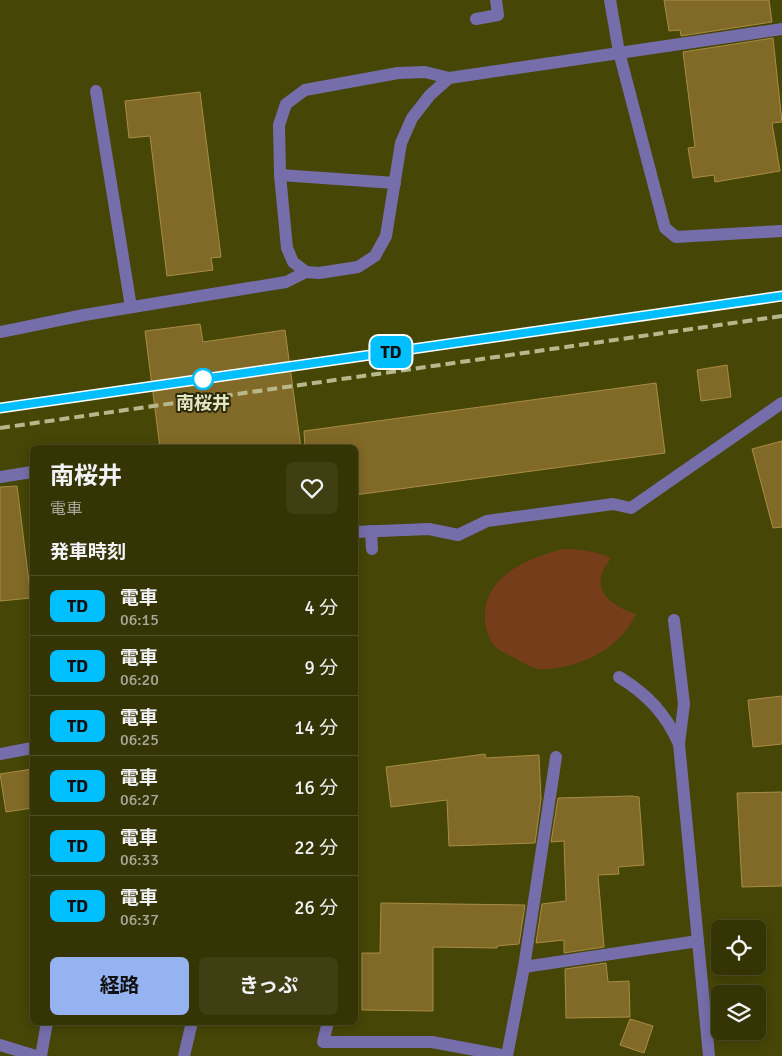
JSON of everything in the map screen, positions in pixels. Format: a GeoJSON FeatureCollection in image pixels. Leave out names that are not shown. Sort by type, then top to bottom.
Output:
{"type":"FeatureCollection","features":[{"type":"Feature","properties":{"kind":"street"},"geometry":{"type":"LineString","coordinates":[[476,19],[498,15],[496,0]]}},
{"type":"Feature","properties":{"kind":"street"},"geometry":{"type":"LineString","coordinates":[[610,0],[619,52],[665,228],[676,237],[782,231]]}},
{"type":"Feature","properties":{"kind":"street"},"geometry":{"type":"LineString","coordinates":[[306,272],[293,262],[287,248],[280,176],[280,125],[286,104],[305,90],[398,73],[425,72],[449,78],[782,30]]}},
{"type":"Feature","properties":{"kind":"street"},"geometry":{"type":"LineString","coordinates":[[0,332],[132,307],[286,282],[306,272],[319,273],[358,267],[375,256],[386,236],[401,143],[412,118],[430,95],[449,78]]}},
{"type":"Feature","properties":{"kind":"street"},"geometry":{"type":"LineString","coordinates":[[96,91],[132,307]]}},
{"type":"Feature","properties":{"kind":"street"},"geometry":{"type":"LineString","coordinates":[[280,176],[395,183]]}},
{"type":"Feature","properties":{"kind":"street"},"geometry":{"type":"LineString","coordinates":[[358,532],[429,529],[458,535],[487,521],[613,504],[631,508],[782,403]]}},
{"type":"Feature","properties":{"kind":"street"},"geometry":{"type":"LineString","coordinates":[[0,477],[30,472]]}},
{"type":"Feature","properties":{"kind":"street"},"geometry":{"type":"LineString","coordinates":[[371,531],[372,549]]}},
{"type":"Feature","properties":{"kind":"street"},"geometry":{"type":"LineString","coordinates":[[674,620],[684,704],[678,744],[710,1056]]}},
{"type":"Feature","properties":{"kind":"street"},"geometry":{"type":"LineString","coordinates":[[619,677],[638,688],[654,704],[669,723],[678,744]]}},
{"type":"Feature","properties":{"kind":"street"},"geometry":{"type":"LineString","coordinates":[[0,754],[30,748]]}},
{"type":"Feature","properties":{"kind":"street"},"geometry":{"type":"LineString","coordinates":[[327,1025],[324,1042],[432,1042],[506,1056],[524,967],[556,757]]}},
{"type":"Feature","properties":{"kind":"street"},"geometry":{"type":"LineString","coordinates":[[524,967],[698,941]]}},
{"type":"Feature","properties":{"kind":"street"},"geometry":{"type":"LineString","coordinates":[[41,1056],[46,1025]]}},
{"type":"Feature","properties":{"kind":"street"},"geometry":{"type":"LineString","coordinates":[[184,1056],[191,1025]]}},
{"type":"Feature","properties":{"kind":"street"},"geometry":{"type":"LineString","coordinates":[[0,1045],[36,1056]]}},
{"type":"Feature","properties":{"kind":"shaded area"},"geometry":{"type":"Polygon","coordinates":[[[563,549],[587,551],[611,558],[604,568],[601,578],[601,586],[604,593],[616,605],[636,614],[623,634],[596,655],[562,667],[539,669],[502,652],[493,643],[488,635],[485,623],[486,604],[491,591],[510,571],[536,558],[563,549]]]}},
{"type":"Feature","properties":{"kind":"building"},"geometry":{"type":"Polygon","coordinates":[[[664,0],[769,0],[772,22],[681,36],[680,30],[669,31],[664,0]]]}},
{"type":"Feature","properties":{"kind":"building"},"geometry":{"type":"Polygon","coordinates":[[[773,38],[782,122],[772,123],[780,171],[715,182],[714,175],[693,178],[688,148],[695,147],[683,52],[773,38]]]}},
{"type":"Feature","properties":{"kind":"building"},"geometry":{"type":"Polygon","coordinates":[[[200,92],[221,257],[211,258],[213,270],[167,276],[150,136],[129,138],[125,101],[200,92]]]}},
{"type":"Feature","properties":{"kind":"building"},"geometry":{"type":"Polygon","coordinates":[[[200,324],[203,342],[285,330],[301,445],[160,445],[145,331],[200,324]]]}},
{"type":"Feature","properties":{"kind":"building"},"geometry":{"type":"Polygon","coordinates":[[[727,365],[731,397],[701,401],[697,370],[727,365]]]}},
{"type":"Feature","properties":{"kind":"building"},"geometry":{"type":"Polygon","coordinates":[[[656,383],[665,453],[358,495],[358,445],[305,445],[304,431],[656,383]]]}},
{"type":"Feature","properties":{"kind":"building"},"geometry":{"type":"Polygon","coordinates":[[[782,441],[782,527],[773,528],[752,449],[782,441]]]}},
{"type":"Feature","properties":{"kind":"building"},"geometry":{"type":"Polygon","coordinates":[[[17,486],[30,598],[0,601],[0,487],[17,486]]]}},
{"type":"Feature","properties":{"kind":"building"},"geometry":{"type":"Polygon","coordinates":[[[782,696],[782,744],[753,747],[748,700],[782,696]]]}},
{"type":"Feature","properties":{"kind":"building"},"geometry":{"type":"Polygon","coordinates":[[[485,754],[486,758],[539,755],[541,799],[535,843],[449,846],[447,800],[391,807],[386,767],[485,754]]]}},
{"type":"Feature","properties":{"kind":"building"},"geometry":{"type":"Polygon","coordinates":[[[30,769],[30,808],[6,812],[0,774],[30,769]]]}},
{"type":"Feature","properties":{"kind":"building"},"geometry":{"type":"Polygon","coordinates":[[[782,792],[782,886],[742,887],[737,793],[782,792]]]}},
{"type":"Feature","properties":{"kind":"building"},"geometry":{"type":"Polygon","coordinates":[[[639,797],[644,865],[618,867],[619,874],[598,875],[604,947],[564,953],[564,940],[536,943],[542,904],[566,901],[564,841],[551,842],[558,798],[639,797]]]}},
{"type":"Feature","properties":{"kind":"building"},"geometry":{"type":"Polygon","coordinates":[[[381,903],[525,905],[519,944],[497,946],[497,948],[433,947],[433,1011],[362,1010],[362,953],[380,953],[381,903]]]}},
{"type":"Feature","properties":{"kind":"building"},"geometry":{"type":"Polygon","coordinates":[[[606,963],[608,982],[629,981],[630,1017],[566,1018],[565,969],[606,963]]]}},
{"type":"Feature","properties":{"kind":"building"},"geometry":{"type":"Polygon","coordinates":[[[630,1019],[653,1026],[644,1053],[620,1045],[630,1019]]]}},
{"type":"Feature","properties":{"kind":"railway"},"geometry":{"type":"LineString","coordinates":[[0,408],[782,296]]}},
{"type":"Feature","properties":{"kind":"railway"},"geometry":{"type":"LineString","coordinates":[[0,428],[782,316]]}},
{"type":"Feature","properties":{"kind":"train","name":"TD"},"geometry":{"type":"LineString","coordinates":[[0,408],[782,296]]}},
{"type":"Feature","properties":{"kind":"place","name":"南桜井"},"geometry":{"type":"Point","coordinates":[203,379]}}]}
